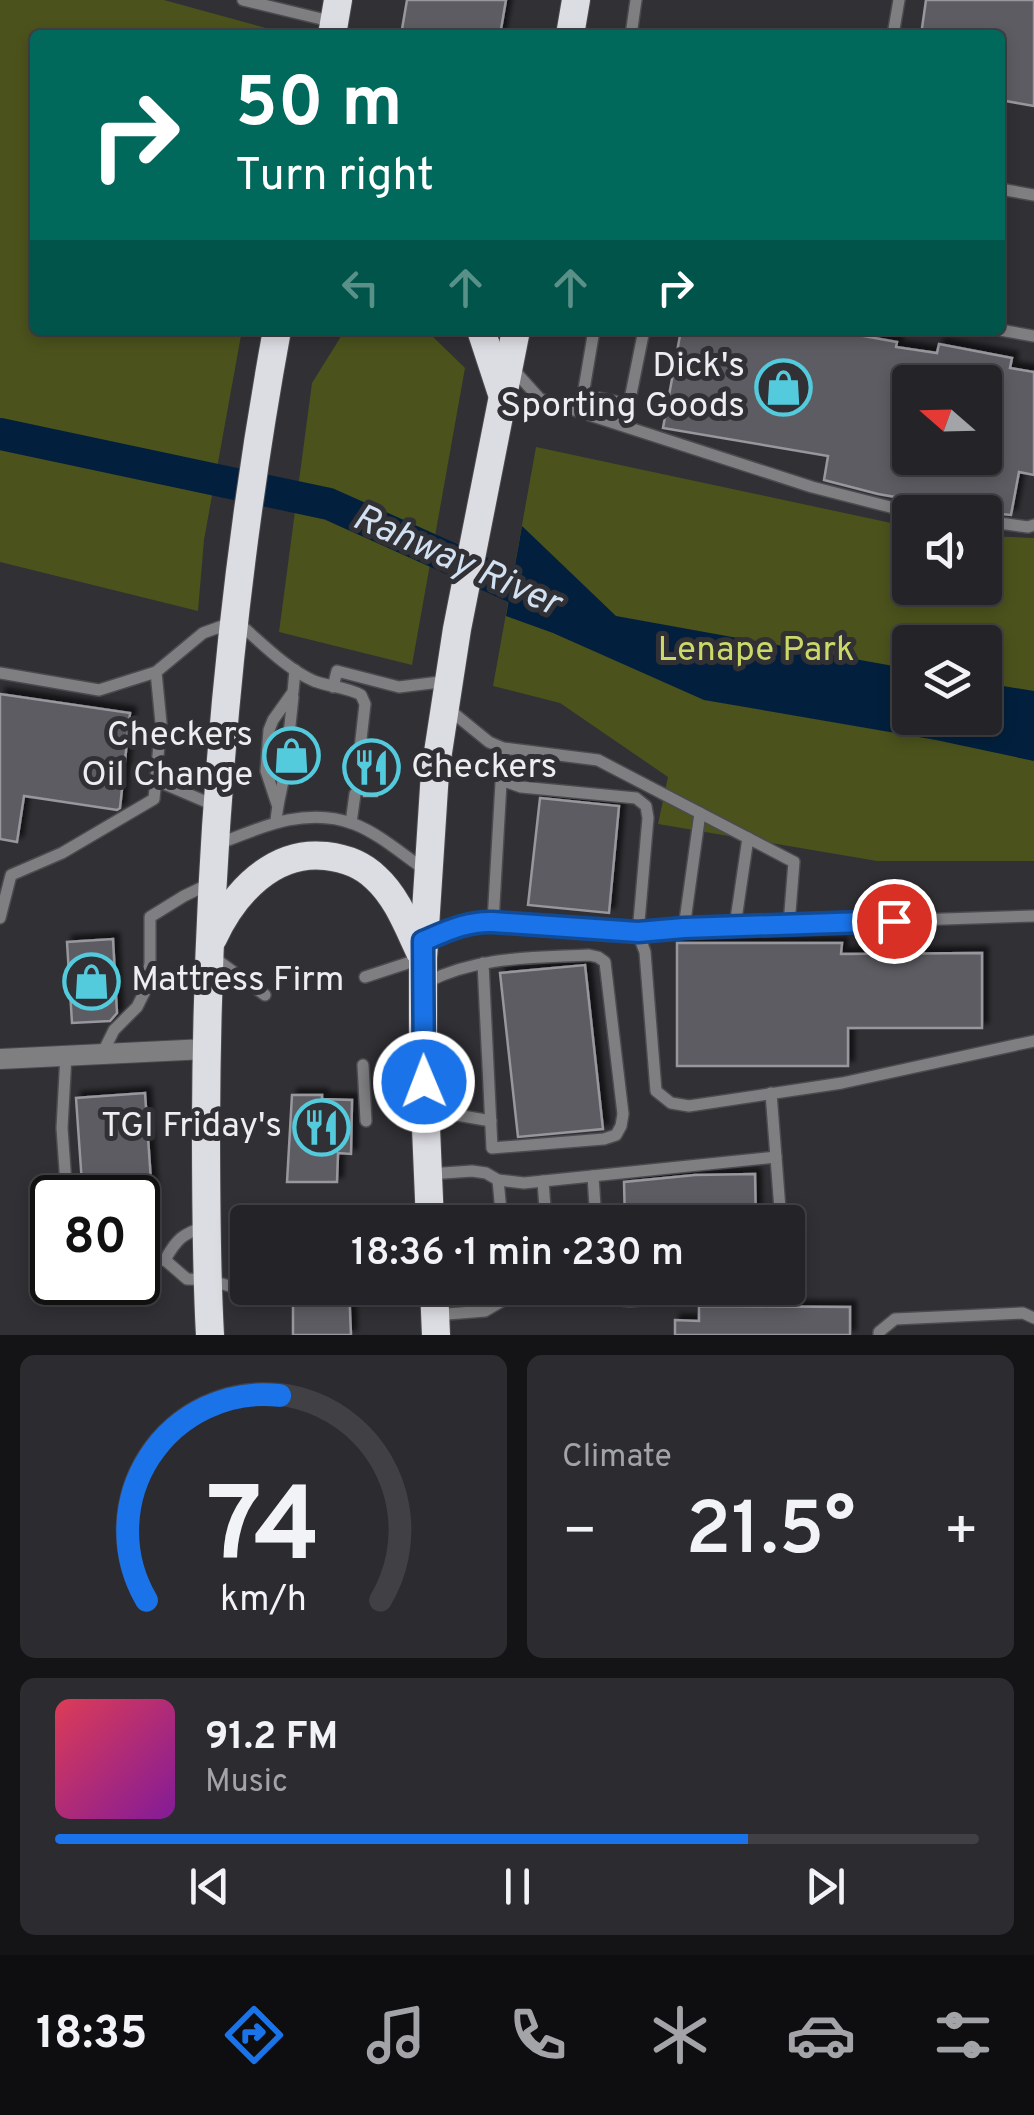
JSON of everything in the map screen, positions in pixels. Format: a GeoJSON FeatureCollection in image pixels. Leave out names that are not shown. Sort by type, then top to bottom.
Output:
{"type":"FeatureCollection","features":[{"type":"Feature","properties":{"kind":"highway"},"geometry":{"type":"LineString","coordinates":[[571,30],[575,0]]}},
{"type":"Feature","properties":{"kind":"highway"},"geometry":{"type":"LineString","coordinates":[[210,1335],[206,1049],[217,806],[258,445],[276,335]]}},
{"type":"Feature","properties":{"kind":"highway"},"geometry":{"type":"LineString","coordinates":[[271,363],[288,335]]}},
{"type":"Feature","properties":{"kind":"highway"},"geometry":{"type":"LineString","coordinates":[[484,335],[503,397]]}},
{"type":"Feature","properties":{"kind":"highway"},"geometry":{"type":"LineString","coordinates":[[429,1205],[423,961],[435,772],[446,693],[515,335]]}},
{"type":"Feature","properties":{"kind":"highway"},"geometry":{"type":"LineString","coordinates":[[210,950],[219,926],[237,899],[260,876],[294,858],[320,856],[344,860],[374,876],[397,905],[423,961]]}},
{"type":"Feature","properties":{"kind":"street"},"geometry":{"type":"LineString","coordinates":[[0,1059],[206,1049]]}},
{"type":"Feature","properties":{"kind":"lane"},"geometry":{"type":"LineString","coordinates":[[243,0],[336,25]]}},
{"type":"Feature","properties":{"kind":"lane"},"geometry":{"type":"LineString","coordinates":[[632,30],[636,0]]}},
{"type":"Feature","properties":{"kind":"lane"},"geometry":{"type":"LineString","coordinates":[[894,30],[899,0]]}},
{"type":"Feature","properties":{"kind":"lane"},"geometry":{"type":"LineString","coordinates":[[1005,191],[1034,195]]}},
{"type":"Feature","properties":{"kind":"lane"},"geometry":{"type":"LineString","coordinates":[[1005,331],[1034,336]]}},
{"type":"Feature","properties":{"kind":"lane"},"geometry":{"type":"LineString","coordinates":[[593,335],[583,395],[629,404],[643,335]]}},
{"type":"Feature","properties":{"kind":"lane"},"geometry":{"type":"LineString","coordinates":[[509,365],[540,400],[812,487],[892,507]]}},
{"type":"Feature","properties":{"kind":"lane"},"geometry":{"type":"LineString","coordinates":[[1002,524],[1034,526]]}},
{"type":"Feature","properties":{"kind":"lane"},"geometry":{"type":"LineString","coordinates":[[0,673],[99,690],[156,672],[203,633],[236,622],[295,670],[313,680],[351,690],[364,699],[351,823]]}},
{"type":"Feature","properties":{"kind":"lane"},"geometry":{"type":"LineString","coordinates":[[288,744],[295,670]]}},
{"type":"Feature","properties":{"kind":"lane"},"geometry":{"type":"LineString","coordinates":[[333,687],[337,671],[446,693],[489,742],[503,748],[598,760],[700,813],[794,862],[789,924]]}},
{"type":"Feature","properties":{"kind":"lane"},"geometry":{"type":"LineString","coordinates":[[0,918],[11,875],[62,853],[154,799],[161,723],[156,672]]}},
{"type":"Feature","properties":{"kind":"lane"},"geometry":{"type":"LineString","coordinates":[[277,804],[266,771],[269,730],[293,692]]}},
{"type":"Feature","properties":{"kind":"lane"},"geometry":{"type":"LineString","coordinates":[[493,922],[503,748]]}},
{"type":"Feature","properties":{"kind":"lane"},"geometry":{"type":"LineString","coordinates":[[276,822],[286,768]]}},
{"type":"Feature","properties":{"kind":"lane"},"geometry":{"type":"LineString","coordinates":[[156,780],[217,806]]}},
{"type":"Feature","properties":{"kind":"lane"},"geometry":{"type":"LineString","coordinates":[[501,780],[522,787],[636,798],[646,806],[638,932],[645,952],[656,1091],[671,1103],[690,1106],[842,1083],[1034,1041]]}},
{"type":"Feature","properties":{"kind":"lane"},"geometry":{"type":"LineString","coordinates":[[684,928],[700,813]]}},
{"type":"Feature","properties":{"kind":"lane"},"geometry":{"type":"LineString","coordinates":[[215,845],[300,816],[351,823],[428,871]]}},
{"type":"Feature","properties":{"kind":"lane"},"geometry":{"type":"LineString","coordinates":[[735,926],[748,838]]}},
{"type":"Feature","properties":{"kind":"lane"},"geometry":{"type":"LineString","coordinates":[[102,1054],[114,1030],[137,1007],[145,991],[150,964],[150,917],[212,882]]}},
{"type":"Feature","properties":{"kind":"lane"},"geometry":{"type":"LineString","coordinates":[[365,977],[423,961],[464,924],[493,922],[638,932],[1034,916]]}},
{"type":"Feature","properties":{"kind":"lane"},"geometry":{"type":"LineString","coordinates":[[210,950],[265,995]]}},
{"type":"Feature","properties":{"kind":"lane"},"geometry":{"type":"LineString","coordinates":[[423,961],[458,968],[483,963],[590,955],[604,962],[623,1114],[616,1135],[492,1148],[483,963]]}},
{"type":"Feature","properties":{"kind":"lane"},"geometry":{"type":"LineString","coordinates":[[65,1175],[62,1128],[66,1055]]}},
{"type":"Feature","properties":{"kind":"lane"},"geometry":{"type":"LineString","coordinates":[[364,1065],[366,1121]]}},
{"type":"Feature","properties":{"kind":"lane"},"geometry":{"type":"LineString","coordinates":[[772,1094],[780,1205]]}},
{"type":"Feature","properties":{"kind":"lane"},"geometry":{"type":"LineString","coordinates":[[424,1105],[491,1122]]}},
{"type":"Feature","properties":{"kind":"lane"},"geometry":{"type":"LineString","coordinates":[[428,1174],[472,1171],[524,1183],[776,1157]]}},
{"type":"Feature","properties":{"kind":"lane"},"geometry":{"type":"LineString","coordinates":[[592,1176],[595,1205]]}},
{"type":"Feature","properties":{"kind":"lane"},"geometry":{"type":"LineString","coordinates":[[498,1180],[500,1205]]}},
{"type":"Feature","properties":{"kind":"lane"},"geometry":{"type":"LineString","coordinates":[[543,1181],[545,1205]]}},
{"type":"Feature","properties":{"kind":"lane"},"geometry":{"type":"LineString","coordinates":[[164,1260],[185,1234],[207,1226]]}},
{"type":"Feature","properties":{"kind":"lane"},"geometry":{"type":"LineString","coordinates":[[160,1260],[187,1279],[230,1284]]}},
{"type":"Feature","properties":{"kind":"lane"},"geometry":{"type":"LineString","coordinates":[[447,1305],[485,1311],[493,1305]]}},
{"type":"Feature","properties":{"kind":"lane"},"geometry":{"type":"LineString","coordinates":[[879,1335],[895,1319],[1024,1313],[1034,1318]]}},
{"type":"Feature","properties":{"kind":"green space"},"geometry":{"type":"Polygon","coordinates":[[[0,0],[164,0],[273,30],[30,30],[30,335],[241,335],[204,540],[198,611],[0,562],[0,0]]]}},
{"type":"Feature","properties":{"kind":"green space"},"geometry":{"type":"Polygon","coordinates":[[[342,335],[431,335],[465,368],[412,665],[279,632],[312,383],[342,335]]]}},
{"type":"Feature","properties":{"kind":"green space","name":"Lenape Park"},"geometry":{"type":"Polygon","coordinates":[[[536,447],[892,523],[892,605],[1002,605],[1002,537],[1034,538],[1034,861],[877,861],[658,824],[668,777],[560,703],[493,686],[536,447]]]}},
{"type":"Feature","properties":{"kind":"water"},"geometry":{"type":"Polygon","coordinates":[[[522,526],[616,616],[892,666],[892,732],[704,700],[506,616],[522,526]]]}},
{"type":"Feature","properties":{"kind":"water"},"geometry":{"type":"Polygon","coordinates":[[[1002,686],[1034,691],[1034,761],[907,735],[1002,735],[1002,686]]]}},
{"type":"Feature","properties":{"kind":"building"},"geometry":{"type":"Polygon","coordinates":[[[407,0],[506,0],[501,30],[402,30],[407,0]]]}},
{"type":"Feature","properties":{"kind":"building"},"geometry":{"type":"Polygon","coordinates":[[[926,0],[1034,0],[1034,106],[1005,101],[1005,30],[922,30],[926,0]]]}},
{"type":"Feature","properties":{"kind":"building"},"geometry":{"type":"Polygon","coordinates":[[[680,335],[858,335],[897,342],[896,347],[937,353],[939,344],[1012,358],[1010,368],[1034,372],[1034,475],[1019,472],[1011,515],[1002,514],[1002,495],[892,496],[824,480],[828,456],[663,428],[680,335]]]}},
{"type":"Feature","properties":{"kind":"building"},"geometry":{"type":"Polygon","coordinates":[[[0,694],[130,713],[120,808],[24,796],[17,842],[0,839],[0,694]]]}},
{"type":"Feature","properties":{"kind":"building"},"geometry":{"type":"Polygon","coordinates":[[[369,751],[380,752],[377,796],[364,796],[369,751]]]}},
{"type":"Feature","properties":{"kind":"building"},"geometry":{"type":"Polygon","coordinates":[[[540,798],[619,806],[609,913],[528,905],[540,798]]]}},
{"type":"Feature","properties":{"kind":"building","name":"Mattress Firm"},"geometry":{"type":"Polygon","coordinates":[[[113,939],[117,1013],[110,1021],[72,1023],[67,942],[113,939]]]}},
{"type":"Feature","properties":{"kind":"building"},"geometry":{"type":"Polygon","coordinates":[[[677,943],[842,943],[841,954],[982,953],[982,1028],[848,1028],[848,1066],[677,1066],[677,943]]]}},
{"type":"Feature","properties":{"kind":"building"},"geometry":{"type":"Polygon","coordinates":[[[585,965],[603,1129],[518,1137],[500,973],[585,965]]]}},
{"type":"Feature","properties":{"kind":"building"},"geometry":{"type":"Polygon","coordinates":[[[145,1093],[151,1175],[81,1175],[76,1098],[145,1093]]]}},
{"type":"Feature","properties":{"kind":"building","name":"TGI Friday's"},"geometry":{"type":"Polygon","coordinates":[[[292,1095],[352,1100],[351,1154],[338,1153],[337,1182],[287,1182],[292,1095]]]}},
{"type":"Feature","properties":{"kind":"building"},"geometry":{"type":"Polygon","coordinates":[[[755,1174],[756,1205],[625,1205],[624,1182],[755,1174]]]}},
{"type":"Feature","properties":{"kind":"building"},"geometry":{"type":"Polygon","coordinates":[[[293,1305],[350,1305],[351,1335],[293,1335],[293,1305]]]}},
{"type":"Feature","properties":{"kind":"building"},"geometry":{"type":"Polygon","coordinates":[[[699,1306],[850,1307],[850,1335],[675,1335],[675,1320],[699,1321],[699,1306]]]}},
{"type":"Feature","properties":{"kind":"waterway","name":"Rahway River"},"geometry":{"type":"LineString","coordinates":[[0,434],[329,504],[552,604]]}},
{"type":"Feature","properties":{"kind":"place","name":"Dick's Sporting Goods"},"geometry":{"type":"Point","coordinates":[784,387]}},
{"type":"Feature","properties":{"kind":"place","name":"Checkers Oil Change"},"geometry":{"type":"Point","coordinates":[292,756]}},
{"type":"Feature","properties":{"kind":"place","name":"Checkers"},"geometry":{"type":"Point","coordinates":[372,768]}},
{"type":"Feature","properties":{"kind":"place","name":"Mattress Firm"},"geometry":{"type":"Point","coordinates":[92,981]}},
{"type":"Feature","properties":{"kind":"place","name":"TGI Friday's"},"geometry":{"type":"Point","coordinates":[321,1127]}},
{"type":"Feature","properties":{"kind":"route"},"geometry":{"type":"LineString","coordinates":[[424,1082],[423,941],[455,927],[493,922],[638,932],[894,921]]}}]}
